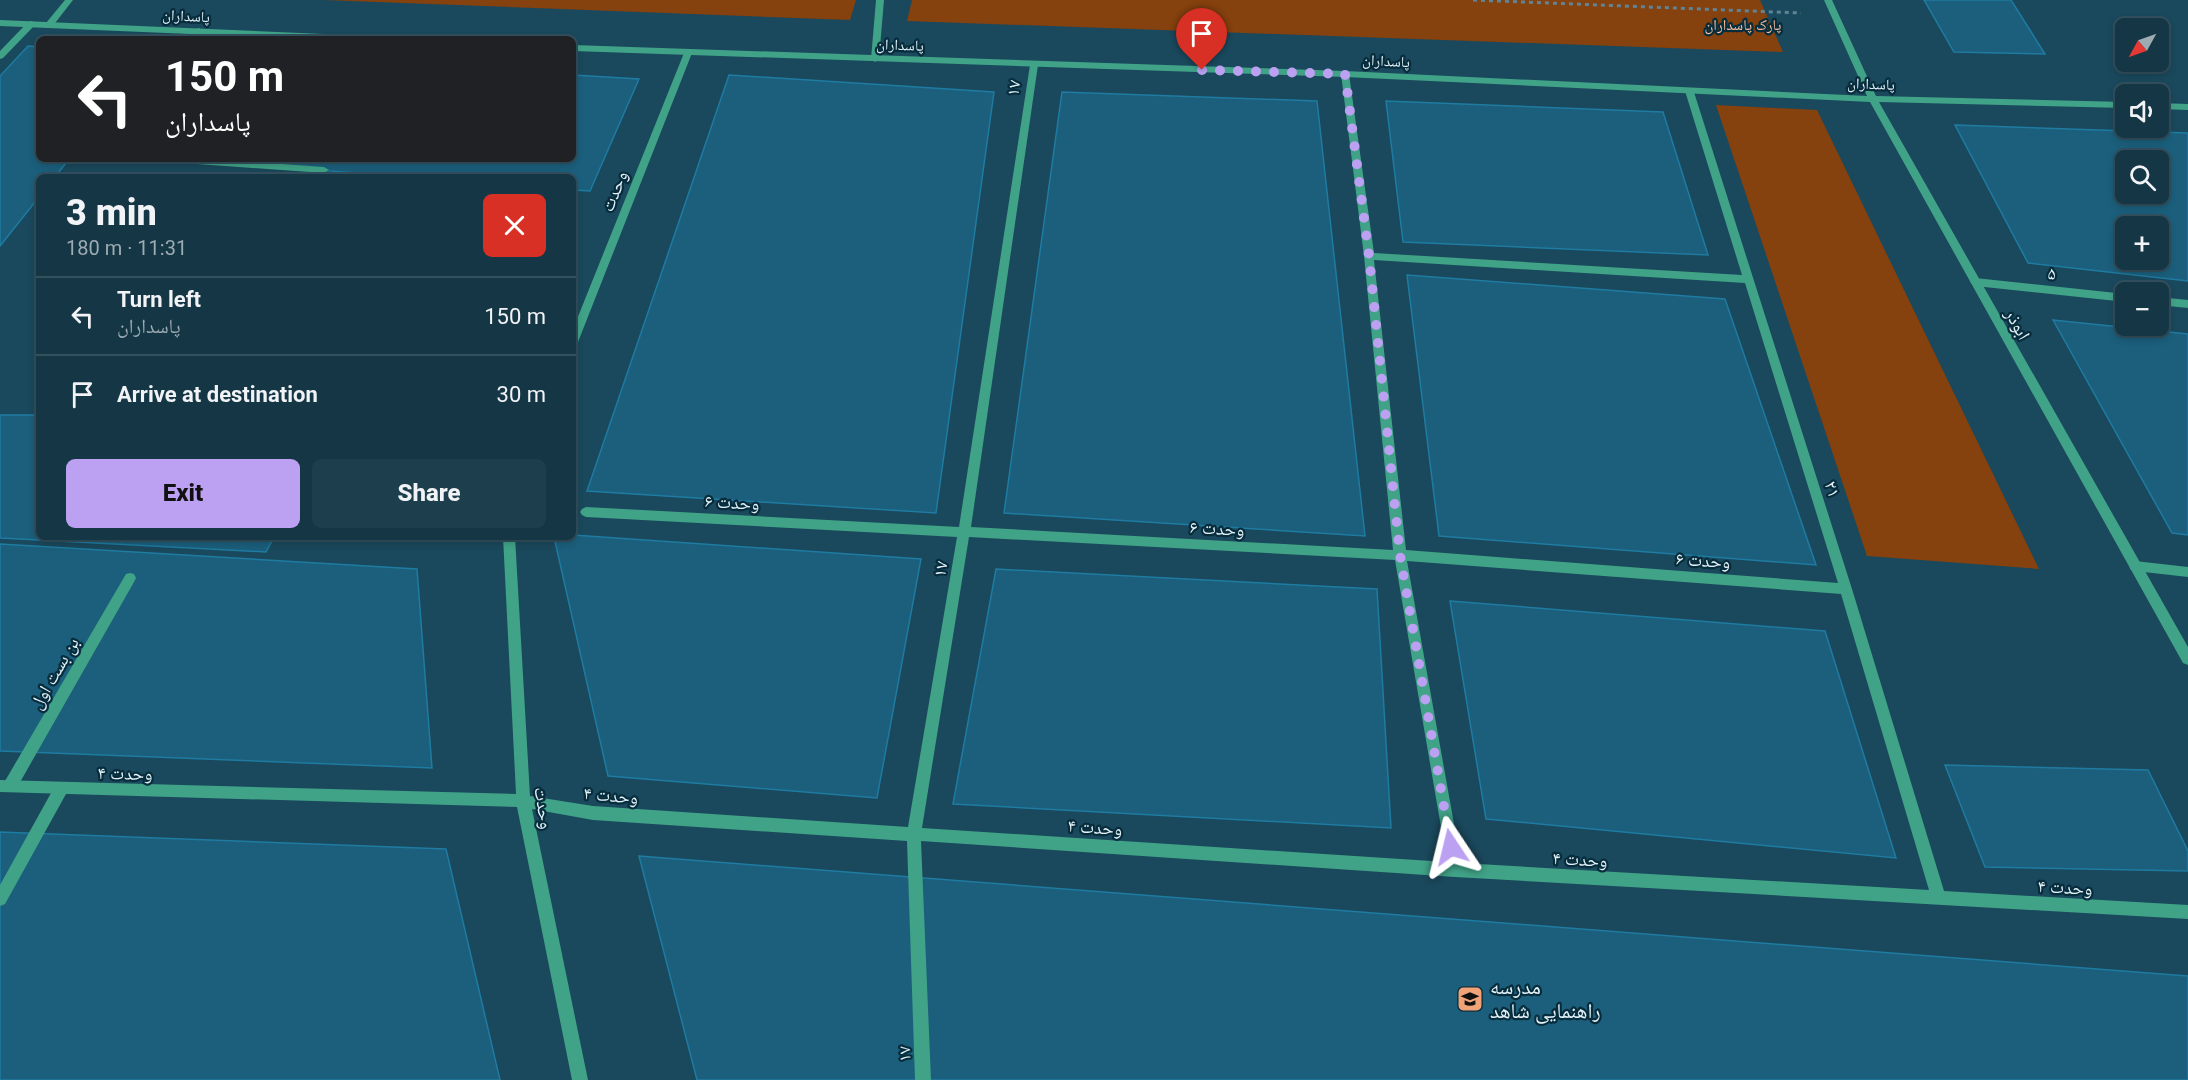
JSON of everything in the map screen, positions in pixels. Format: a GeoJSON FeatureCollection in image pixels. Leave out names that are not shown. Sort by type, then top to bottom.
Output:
{"type":"FeatureCollection","features":[{"type":"Feature","properties":{"kind":"street"},"geometry":{"type":"LineString","coordinates":[[49,25],[69,0]]}},
{"type":"Feature","properties":{"kind":"street"},"geometry":{"type":"LineString","coordinates":[[875,59],[880,0]]}},
{"type":"Feature","properties":{"kind":"street","name":"ابوذر"},"geometry":{"type":"LineString","coordinates":[[1828,0],[1873,99],[2188,659]]}},
{"type":"Feature","properties":{"kind":"street","name":"پاسداران"},"geometry":{"type":"LineString","coordinates":[[0,23],[306,36]]}},
{"type":"Feature","properties":{"kind":"street"},"geometry":{"type":"LineString","coordinates":[[0,56],[31,24]]}},
{"type":"Feature","properties":{"kind":"street"},"geometry":{"type":"LineString","coordinates":[[195,36],[199,31]]}},
{"type":"Feature","properties":{"kind":"street","name":"پاسداران"},"geometry":{"type":"LineString","coordinates":[[576,48],[1345,74],[1873,99],[2115,105]]}},
{"type":"Feature","properties":{"kind":"street","name":"وحدت"},"geometry":{"type":"LineString","coordinates":[[576,334],[688,53]]}},
{"type":"Feature","properties":{"kind":"street","name":"۱۷"},"geometry":{"type":"LineString","coordinates":[[923,1080],[914,833],[964,532],[1034,65]]}},
{"type":"Feature","properties":{"kind":"street"},"geometry":{"type":"LineString","coordinates":[[1345,74],[1369,256],[1400,555],[1455,870]]}},
{"type":"Feature","properties":{"kind":"street","name":"۲۱"},"geometry":{"type":"LineString","coordinates":[[1690,92],[1846,589],[1939,898]]}},
{"type":"Feature","properties":{"kind":"street"},"geometry":{"type":"LineString","coordinates":[[2169,106],[2188,106]]}},
{"type":"Feature","properties":{"kind":"street"},"geometry":{"type":"LineString","coordinates":[[211,162],[324,170]]}},
{"type":"Feature","properties":{"kind":"street"},"geometry":{"type":"LineString","coordinates":[[1369,256],[1748,279]]}},
{"type":"Feature","properties":{"kind":"street","name":"۵"},"geometry":{"type":"LineString","coordinates":[[1975,282],[2115,297]]}},
{"type":"Feature","properties":{"kind":"street"},"geometry":{"type":"LineString","coordinates":[[2169,302],[2188,304]]}},
{"type":"Feature","properties":{"kind":"street","name":"وحدت ۶"},"geometry":{"type":"LineString","coordinates":[[586,512],[1400,555],[1846,589]]}},
{"type":"Feature","properties":{"kind":"street","name":"وحدت"},"geometry":{"type":"LineString","coordinates":[[508,540],[523,801],[580,1080]]}},
{"type":"Feature","properties":{"kind":"street"},"geometry":{"type":"LineString","coordinates":[[2135,566],[2188,572]]}},
{"type":"Feature","properties":{"kind":"street","name":"بن بست اول"},"geometry":{"type":"LineString","coordinates":[[5,786],[130,578]]}},
{"type":"Feature","properties":{"kind":"street","name":"وحدت ۴"},"geometry":{"type":"LineString","coordinates":[[5,786],[523,801],[592,813],[1455,870],[2188,912]]}},
{"type":"Feature","properties":{"kind":"street"},"geometry":{"type":"LineString","coordinates":[[0,899],[61,789]]}},
{"type":"Feature","properties":{"kind":"path"},"geometry":{"type":"LineString","coordinates":[[1473,0],[1834,14]]}},
{"type":"Feature","properties":{"kind":"green space"},"geometry":{"type":"Polygon","coordinates":[[[324,0],[856,0],[850,20],[324,0]]]}},
{"type":"Feature","properties":{"kind":"green space","name":"پارک پاسداران"},"geometry":{"type":"Polygon","coordinates":[[[912,0],[1760,0],[1783,52],[907,21],[912,0]]]}},
{"type":"Feature","properties":{"kind":"green space"},"geometry":{"type":"Polygon","coordinates":[[[1716,105],[1817,110],[2039,569],[1867,556],[1716,105]]]}},
{"type":"Feature","properties":{"kind":"building"},"geometry":{"type":"Polygon","coordinates":[[[1924,0],[2011,0],[2045,54],[1954,52],[1924,0]]]}},
{"type":"Feature","properties":{"kind":"building"},"geometry":{"type":"Polygon","coordinates":[[[28,46],[36,47],[36,162],[67,162],[57,174],[36,174],[36,201],[0,246],[0,76],[28,46]]]}},
{"type":"Feature","properties":{"kind":"building"},"geometry":{"type":"Polygon","coordinates":[[[576,75],[639,79],[590,191],[576,190],[576,174],[369,174],[214,162],[576,162],[576,75]]]}},
{"type":"Feature","properties":{"kind":"building"},"geometry":{"type":"Polygon","coordinates":[[[729,75],[994,92],[936,513],[587,491],[729,75]]]}},
{"type":"Feature","properties":{"kind":"building"},"geometry":{"type":"Polygon","coordinates":[[[1062,92],[1317,101],[1365,536],[1004,513],[1062,92]]]}},
{"type":"Feature","properties":{"kind":"building"},"geometry":{"type":"Polygon","coordinates":[[[1386,101],[1663,112],[1708,255],[1403,242],[1386,101]]]}},
{"type":"Feature","properties":{"kind":"building"},"geometry":{"type":"Polygon","coordinates":[[[1955,125],[2115,130],[2115,138],[2169,138],[2169,132],[2188,133],[2188,281],[2028,263],[1955,125]]]}},
{"type":"Feature","properties":{"kind":"building"},"geometry":{"type":"Polygon","coordinates":[[[1407,275],[1725,299],[1816,565],[1439,536],[1407,275]]]}},
{"type":"Feature","properties":{"kind":"building"},"geometry":{"type":"Polygon","coordinates":[[[2053,320],[2115,326],[2115,336],[2169,336],[2169,332],[2188,334],[2188,535],[2172,533],[2053,320]]]}},
{"type":"Feature","properties":{"kind":"building"},"geometry":{"type":"Polygon","coordinates":[[[0,415],[36,415],[36,540],[0,538],[0,415]]]}},
{"type":"Feature","properties":{"kind":"building"},"geometry":{"type":"Polygon","coordinates":[[[576,535],[921,559],[877,798],[608,776],[555,540],[576,540],[576,535]]]}},
{"type":"Feature","properties":{"kind":"building"},"geometry":{"type":"Polygon","coordinates":[[[38,540],[272,540],[266,552],[38,540]]]}},
{"type":"Feature","properties":{"kind":"building"},"geometry":{"type":"Polygon","coordinates":[[[0,544],[417,569],[432,768],[0,751],[0,544]]]}},
{"type":"Feature","properties":{"kind":"building"},"geometry":{"type":"Polygon","coordinates":[[[996,569],[1377,589],[1391,828],[953,804],[996,569]]]}},
{"type":"Feature","properties":{"kind":"building"},"geometry":{"type":"Polygon","coordinates":[[[1450,601],[1825,631],[1896,858],[1486,819],[1450,601]]]}},
{"type":"Feature","properties":{"kind":"building"},"geometry":{"type":"Polygon","coordinates":[[[1945,765],[2148,770],[2188,851],[2188,871],[1985,867],[1945,765]]]}},
{"type":"Feature","properties":{"kind":"building"},"geometry":{"type":"Polygon","coordinates":[[[0,832],[446,849],[500,1080],[0,1080],[0,832]]]}},
{"type":"Feature","properties":{"kind":"building"},"geometry":{"type":"Polygon","coordinates":[[[639,856],[2188,976],[2188,1080],[697,1080],[639,856]]]}},
{"type":"Feature","properties":{"kind":"place","name":"مدرسه راهنمایی شاهد"},"geometry":{"type":"Point","coordinates":[1470,999]}},
{"type":"Feature","properties":{"kind":"route"},"geometry":{"type":"LineString","coordinates":[[1202,70],[1345,74],[1369,256],[1400,555],[1451,847]]}}]}
